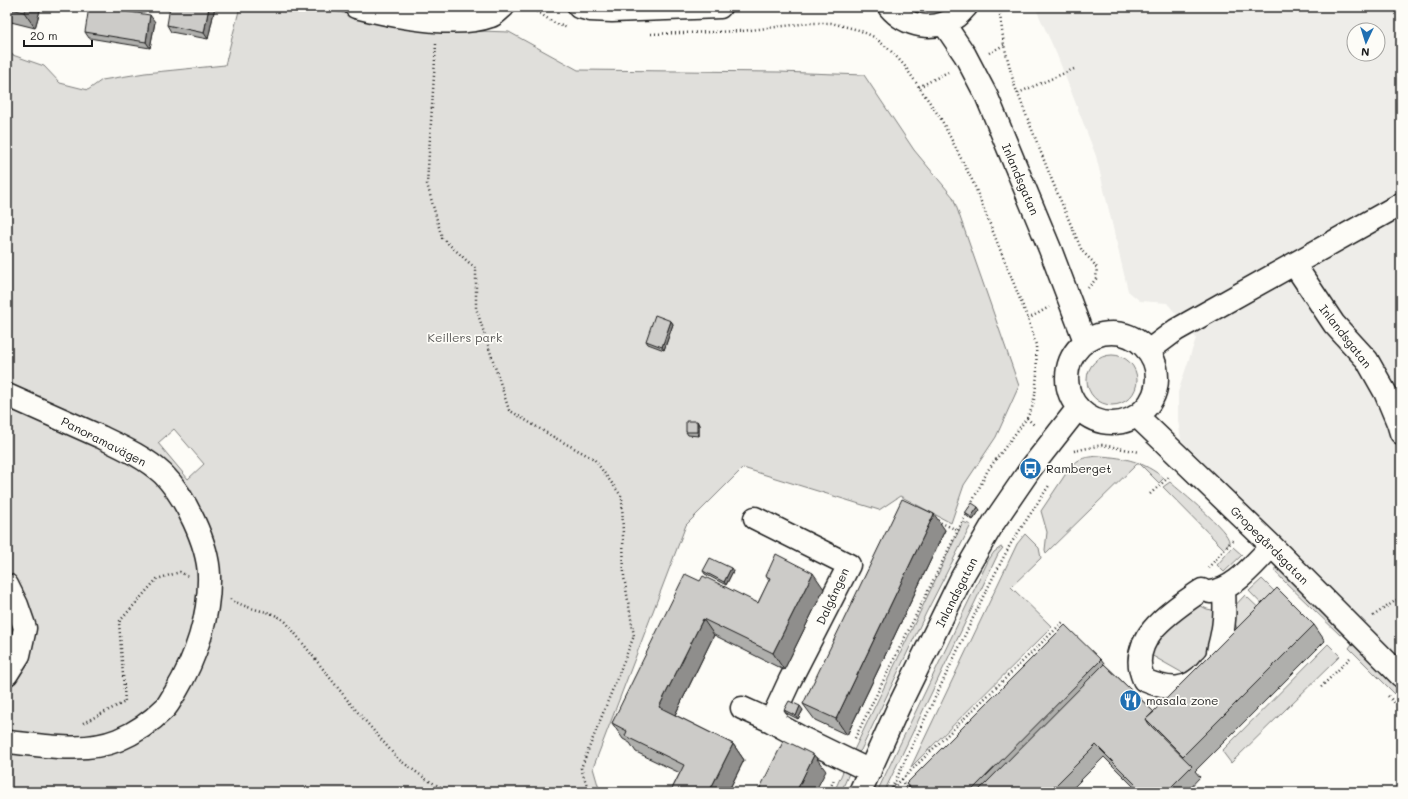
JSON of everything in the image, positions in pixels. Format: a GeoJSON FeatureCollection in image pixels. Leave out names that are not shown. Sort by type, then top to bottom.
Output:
{"type":"FeatureCollection","features":[{"type":"Feature","properties":{"kind":"street"},"geometry":{"type":"LineString","coordinates":[[356,7],[378,12],[438,21],[474,20],[493,16],[503,7]]}},
{"type":"Feature","properties":{"kind":"street"},"geometry":{"type":"LineString","coordinates":[[580,7],[590,10],[612,11],[720,7]]}},
{"type":"Feature","properties":{"kind":"street"},"geometry":{"type":"LineString","coordinates":[[889,7],[897,15],[911,24],[927,26],[944,24],[957,16],[966,7]]}},
{"type":"Feature","properties":{"kind":"street","name":"Inlandsgatan"},"geometry":{"type":"LineString","coordinates":[[944,24],[965,55],[987,98],[1050,249],[1085,342]]}},
{"type":"Feature","properties":{"kind":"street"},"geometry":{"type":"LineString","coordinates":[[1148,351],[1176,330],[1401,204]]}},
{"type":"Feature","properties":{"kind":"street","name":"Inlandsgatan"},"geometry":{"type":"LineString","coordinates":[[1294,264],[1334,324],[1367,360],[1385,392],[1401,433]]}},
{"type":"Feature","properties":{"kind":"street"},"geometry":{"type":"LineString","coordinates":[[1103,334],[1123,334],[1137,340],[1148,351],[1155,364],[1157,386],[1148,406],[1137,416],[1120,423],[1101,422],[1084,414],[1072,400],[1067,382],[1069,364],[1073,355],[1085,342],[1103,334]]}},
{"type":"Feature","properties":{"kind":"street","name":"Panoramavägen"},"geometry":{"type":"LineString","coordinates":[[7,395],[117,444],[143,459],[163,474],[186,504],[197,528],[205,552],[209,573],[206,608],[201,632],[194,654],[182,682],[166,707],[150,721],[135,732],[117,740],[85,748],[7,742]]}},
{"type":"Feature","properties":{"kind":"street","name":"Inlandsgatan"},"geometry":{"type":"LineString","coordinates":[[860,792],[898,708],[962,578],[994,522],[1031,468],[1078,408]]}},
{"type":"Feature","properties":{"kind":"street","name":"Gropegårdsgatan"},"geometry":{"type":"LineString","coordinates":[[1137,416],[1272,546],[1401,676]]}},
{"type":"Feature","properties":{"kind":"street","name":"Dalgången"},"geometry":{"type":"LineString","coordinates":[[754,518],[849,565],[790,680],[772,721]]}},
{"type":"Feature","properties":{"kind":"street"},"geometry":{"type":"LineString","coordinates":[[1224,589],[1225,616],[1223,634],[1216,659],[1200,678],[1186,686],[1171,688],[1158,686],[1144,680],[1140,671],[1139,655],[1144,642],[1157,624],[1199,589],[1208,592],[1219,591],[1230,586],[1272,546]]}},
{"type":"Feature","properties":{"kind":"street"},"geometry":{"type":"LineString","coordinates":[[7,585],[18,605],[25,628],[19,655],[7,674]]}},
{"type":"Feature","properties":{"kind":"street"},"geometry":{"type":"LineString","coordinates":[[742,708],[772,721],[800,737],[870,771]]}},
{"type":"Feature","properties":{"kind":"path"},"geometry":{"type":"LineString","coordinates":[[530,7],[556,24],[570,29]]}},
{"type":"Feature","properties":{"kind":"path"},"geometry":{"type":"LineString","coordinates":[[999,7],[1004,45],[1018,93],[1051,178],[1082,251],[1092,260],[1097,268],[1096,279],[1090,287]]}},
{"type":"Feature","properties":{"kind":"path"},"geometry":{"type":"LineString","coordinates":[[438,21],[427,184],[442,238],[476,269],[476,308],[510,410],[550,435],[594,459],[622,497],[624,577],[634,636],[581,768],[589,792]]}},
{"type":"Feature","properties":{"kind":"path"},"geometry":{"type":"LineString","coordinates":[[644,34],[742,31],[810,23],[832,23],[858,30],[874,37],[890,50],[904,65],[941,119],[972,182],[1015,283],[1036,345],[1035,395],[1032,408]]}},
{"type":"Feature","properties":{"kind":"path"},"geometry":{"type":"LineString","coordinates":[[1018,93],[1074,69]]}},
{"type":"Feature","properties":{"kind":"path"},"geometry":{"type":"LineString","coordinates":[[1070,454],[1073,451],[1102,445],[1140,452],[1147,456]]}},
{"type":"Feature","properties":{"kind":"path"},"geometry":{"type":"LineString","coordinates":[[1150,494],[1171,475]]}},
{"type":"Feature","properties":{"kind":"path"},"geometry":{"type":"LineString","coordinates":[[891,791],[984,595],[1010,545],[1051,482]]}},
{"type":"Feature","properties":{"kind":"path"},"geometry":{"type":"LineString","coordinates":[[935,520],[957,530]]}},
{"type":"Feature","properties":{"kind":"path"},"geometry":{"type":"LineString","coordinates":[[1199,589],[1203,574],[1236,537]]}},
{"type":"Feature","properties":{"kind":"path"},"geometry":{"type":"LineString","coordinates":[[83,723],[125,702],[119,622],[157,579],[180,572]]}},
{"type":"Feature","properties":{"kind":"path"},"geometry":{"type":"LineString","coordinates":[[208,590],[248,607],[278,615],[286,622],[349,702],[398,758],[426,779],[449,792]]}},
{"type":"Feature","properties":{"kind":"path"},"geometry":{"type":"LineString","coordinates":[[891,791],[1064,621]]}},
{"type":"Feature","properties":{"kind":"path"},"geometry":{"type":"LineString","coordinates":[[1321,687],[1350,658]]}},
{"type":"Feature","properties":{"kind":"path"},"geometry":{"type":"LineString","coordinates":[[902,779],[906,792]]}},
{"type":"Feature","properties":{"kind":"shaded area"},"geometry":{"type":"Polygon","coordinates":[[[1035,7],[1401,7],[1401,661],[1181,440],[1178,420],[1178,392],[1196,338],[1167,303],[1140,301],[1128,291],[1096,156],[1057,55],[1035,7]]]}},
{"type":"Feature","properties":{"kind":"green space","name":"Keillers park"},"geometry":{"type":"Polygon","coordinates":[[[240,7],[312,7],[364,17],[452,30],[509,32],[578,70],[779,72],[864,75],[914,150],[953,197],[1019,386],[996,437],[964,485],[951,523],[900,496],[879,510],[743,468],[686,525],[593,768],[600,792],[7,792],[7,53],[44,66],[60,83],[88,90],[102,80],[145,73],[225,65],[240,7]],[[174,429],[158,443],[188,479],[204,464],[174,429]]]}},
{"type":"Feature","properties":{"kind":"green space"},"geometry":{"type":"Polygon","coordinates":[[[1112,355],[1122,357],[1130,362],[1135,370],[1137,380],[1135,390],[1130,398],[1122,403],[1112,405],[1102,403],[1094,398],[1089,390],[1087,380],[1089,370],[1094,362],[1102,357],[1112,355]]]}},
{"type":"Feature","properties":{"kind":"green space"},"geometry":{"type":"Polygon","coordinates":[[[1100,456],[1134,461],[1149,468],[1164,478],[1159,483],[1140,464],[1137,464],[1046,553],[1047,532],[1041,511],[1067,472],[1072,470],[1071,468],[1074,464],[1084,458],[1100,456]]]}},
{"type":"Feature","properties":{"kind":"green space"},"geometry":{"type":"Polygon","coordinates":[[[1170,482],[1204,511],[1222,529],[1229,542],[1224,549],[1163,487],[1170,482]]]}},
{"type":"Feature","properties":{"kind":"green space"},"geometry":{"type":"Polygon","coordinates":[[[963,522],[971,525],[926,613],[861,750],[859,752],[854,750],[855,748],[963,522]]]}},
{"type":"Feature","properties":{"kind":"green space"},"geometry":{"type":"Polygon","coordinates":[[[1025,534],[1039,548],[1041,558],[1011,587],[1052,627],[911,767],[1017,544],[1025,534]]]}},
{"type":"Feature","properties":{"kind":"green space"},"geometry":{"type":"Polygon","coordinates":[[[1001,547],[1003,548],[998,554],[884,792],[877,792],[988,561],[994,552],[1001,547]]]}},
{"type":"Feature","properties":{"kind":"green space"},"geometry":{"type":"Polygon","coordinates":[[[1233,547],[1242,555],[1224,572],[1217,565],[1233,547]]]}},
{"type":"Feature","properties":{"kind":"green space"},"geometry":{"type":"Polygon","coordinates":[[[1275,568],[1282,570],[1342,634],[1340,635],[1283,580],[1275,571],[1275,568]]]}},
{"type":"Feature","properties":{"kind":"green space"},"geometry":{"type":"Polygon","coordinates":[[[1262,579],[1287,604],[1274,617],[1249,591],[1262,579]]]}},
{"type":"Feature","properties":{"kind":"green space"},"geometry":{"type":"Polygon","coordinates":[[[1245,595],[1271,620],[1243,648],[1231,610],[1245,595]]]}},
{"type":"Feature","properties":{"kind":"green space"},"geometry":{"type":"Polygon","coordinates":[[[1197,604],[1207,609],[1217,611],[1215,635],[1208,652],[1192,668],[1183,674],[1151,655],[1156,639],[1197,604]]]}},
{"type":"Feature","properties":{"kind":"green space"},"geometry":{"type":"Polygon","coordinates":[[[1328,644],[1340,656],[1231,763],[1222,751],[1328,644]]]}},
{"type":"Feature","properties":{"kind":"green space"},"geometry":{"type":"Polygon","coordinates":[[[1352,644],[1355,644],[1401,689],[1401,700],[1349,648],[1352,644]]]}},
{"type":"Feature","properties":{"kind":"green space"},"geometry":{"type":"Polygon","coordinates":[[[845,767],[850,771],[841,792],[834,792],[845,767]]]}},
{"type":"Feature","properties":{"kind":"building"},"geometry":{"type":"Polygon","coordinates":[[[7,7],[26,7],[24,12],[7,7]]]}},
{"type":"Feature","properties":{"kind":"building"},"geometry":{"type":"Polygon","coordinates":[[[89,7],[150,15],[146,42],[85,32],[89,7]]]}},
{"type":"Feature","properties":{"kind":"building"},"geometry":{"type":"Polygon","coordinates":[[[170,7],[209,7],[204,33],[167,25],[170,7]]]}},
{"type":"Feature","properties":{"kind":"building"},"geometry":{"type":"Polygon","coordinates":[[[655,315],[671,321],[662,347],[646,341],[655,315]]]}},
{"type":"Feature","properties":{"kind":"building"},"geometry":{"type":"Polygon","coordinates":[[[686,421],[697,421],[697,432],[686,432],[686,421]]]}},
{"type":"Feature","properties":{"kind":"building"},"geometry":{"type":"Polygon","coordinates":[[[902,499],[934,514],[836,719],[803,704],[902,499]]]}},
{"type":"Feature","properties":{"kind":"building"},"geometry":{"type":"Polygon","coordinates":[[[972,503],[978,507],[971,517],[965,513],[972,503]]]}},
{"type":"Feature","properties":{"kind":"building"},"geometry":{"type":"Polygon","coordinates":[[[776,554],[813,573],[773,653],[703,619],[659,707],[733,744],[709,792],[665,792],[666,789],[671,791],[684,765],[625,736],[627,731],[612,723],[685,574],[700,581],[703,576],[758,603],[770,578],[766,576],[776,554]]]}},
{"type":"Feature","properties":{"kind":"building"},"geometry":{"type":"Polygon","coordinates":[[[710,558],[731,568],[724,582],[703,571],[710,558]]]}},
{"type":"Feature","properties":{"kind":"building"},"geometry":{"type":"Polygon","coordinates":[[[1277,588],[1314,625],[1183,756],[1146,719],[1277,588]]]}},
{"type":"Feature","properties":{"kind":"building"},"geometry":{"type":"Polygon","coordinates":[[[1065,625],[1101,660],[970,792],[915,792],[906,784],[1065,625]]]}},
{"type":"Feature","properties":{"kind":"building"},"geometry":{"type":"Polygon","coordinates":[[[1104,664],[1154,712],[1146,719],[1149,724],[1192,766],[1166,792],[1143,792],[1096,745],[1049,792],[977,792],[1104,664]]]}},
{"type":"Feature","properties":{"kind":"building"},"geometry":{"type":"Polygon","coordinates":[[[789,701],[800,706],[796,716],[784,710],[789,701]]]}},
{"type":"Feature","properties":{"kind":"building"},"geometry":{"type":"Polygon","coordinates":[[[784,740],[814,755],[796,792],[758,792],[784,740]]]}},
{"type":"Feature","properties":{"kind":"place","name":"Ramberget"},"geometry":{"type":"Point","coordinates":[1031,468]}},
{"type":"Feature","properties":{"kind":"place","name":"masala zone"},"geometry":{"type":"Point","coordinates":[1131,700]}}]}
